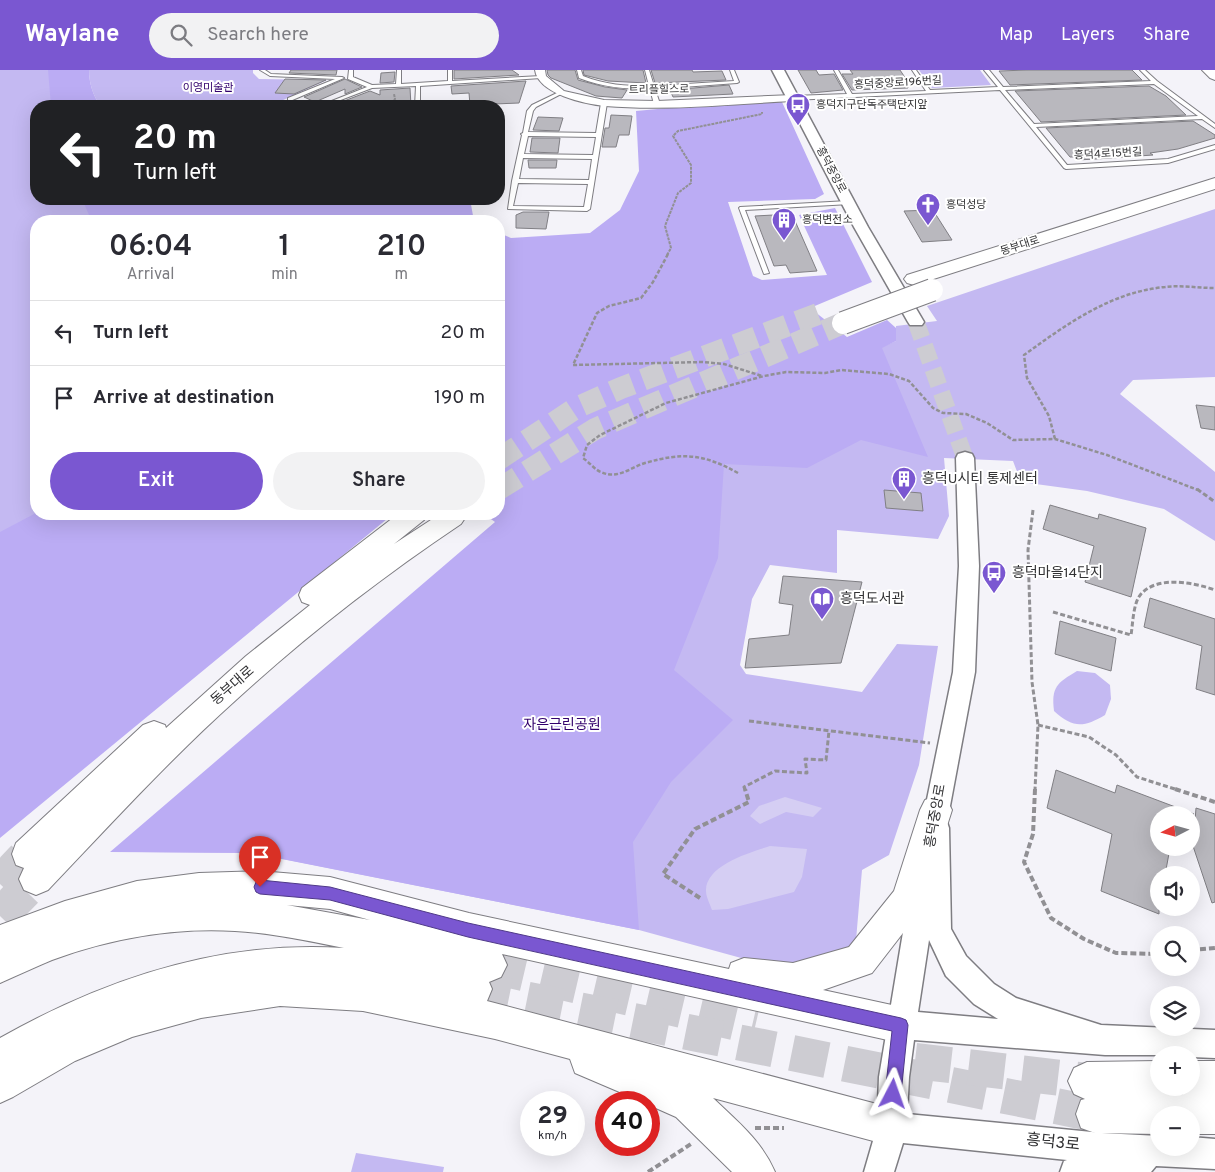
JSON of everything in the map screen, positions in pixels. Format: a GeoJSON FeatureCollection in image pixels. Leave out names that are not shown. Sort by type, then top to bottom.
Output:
{"type":"FeatureCollection","features":[{"type":"Feature","properties":{"kind":"main road"},"geometry":{"type":"LineString","coordinates":[[1210,70],[1215,75]]}},
{"type":"Feature","properties":{"kind":"main road","name":"동부대로"},"geometry":{"type":"LineString","coordinates":[[843,323],[1123,221],[1215,183]]}},
{"type":"Feature","properties":{"kind":"main road","name":"동부대로"},"geometry":{"type":"LineString","coordinates":[[826,311],[914,280],[1123,221],[1215,198]]}},
{"type":"Feature","properties":{"kind":"main road","name":"동부대로"},"geometry":{"type":"LineString","coordinates":[[407,520],[295,609],[205,687],[32,866],[265,658],[329,605],[394,556],[449,520]]}},
{"type":"Feature","properties":{"kind":"main road"},"geometry":{"type":"LineString","coordinates":[[614,962],[794,980],[860,962],[908,900],[936,810]]}},
{"type":"Feature","properties":{"kind":"main road"},"geometry":{"type":"LineString","coordinates":[[0,943],[20,933],[65,917],[137,897],[199,889],[260,887],[330,894],[468,930],[901,1025]]}},
{"type":"Feature","properties":{"kind":"main road"},"geometry":{"type":"LineString","coordinates":[[0,965],[24,954],[102,928],[169,916],[230,914],[308,925],[400,942],[482,977],[415,976],[358,968],[304,964],[248,967],[191,976],[144,990],[95,1008],[45,1032],[0,1059]]}},
{"type":"Feature","properties":{"kind":"main road"},"geometry":{"type":"LineString","coordinates":[[0,1084],[62,1048],[131,1019],[201,1000],[280,988],[364,993],[495,1021],[892,1127]]}},
{"type":"Feature","properties":{"kind":"main road"},"geometry":{"type":"LineString","coordinates":[[495,1021],[690,1104],[743,1154],[755,1172]]}},
{"type":"Feature","properties":{"kind":"main road"},"geometry":{"type":"LineString","coordinates":[[1200,1080],[1215,1080]]}},
{"type":"Feature","properties":{"kind":"main road"},"geometry":{"type":"LineString","coordinates":[[1150,1082],[1091,1097],[1215,1115]]}},
{"type":"Feature","properties":{"kind":"street","name":"흥덕중앙로"},"geometry":{"type":"LineString","coordinates":[[778,70],[848,202],[916,322]]}},
{"type":"Feature","properties":{"kind":"street","name":"트리플힐스로"},"geometry":{"type":"LineString","coordinates":[[540,74],[561,93],[604,103],[657,104],[793,98]]}},
{"type":"Feature","properties":{"kind":"street","name":"흥덕중앙로"},"geometry":{"type":"LineString","coordinates":[[879,1172],[892,1127],[894,1077],[901,1025],[936,810],[964,672],[970,566],[965,458]]}},
{"type":"Feature","properties":{"kind":"street"},"geometry":{"type":"LineString","coordinates":[[936,810],[938,931],[956,966],[984,994],[1010,1010],[1104,1041]]}},
{"type":"Feature","properties":{"kind":"street"},"geometry":{"type":"LineString","coordinates":[[901,1025],[1104,1041],[1215,1044]]}},
{"type":"Feature","properties":{"kind":"street","name":"흥덕3로"},"geometry":{"type":"LineString","coordinates":[[892,1127],[1102,1148],[1213,1154]]}},
{"type":"Feature","properties":{"kind":"street"},"geometry":{"type":"LineString","coordinates":[[1075,1172],[1122,1162],[1213,1154]]}},
{"type":"Feature","properties":{"kind":"lane"},"geometry":{"type":"LineString","coordinates":[[262,70],[270,75],[342,78],[290,99]]}},
{"type":"Feature","properties":{"kind":"lane"},"geometry":{"type":"LineString","coordinates":[[351,70],[350,78],[371,87]]}},
{"type":"Feature","properties":{"kind":"lane"},"geometry":{"type":"LineString","coordinates":[[398,85],[399,70]]}},
{"type":"Feature","properties":{"kind":"lane"},"geometry":{"type":"LineString","coordinates":[[450,70],[450,82]]}},
{"type":"Feature","properties":{"kind":"lane"},"geometry":{"type":"LineString","coordinates":[[499,70],[500,80]]}},
{"type":"Feature","properties":{"kind":"lane"},"geometry":{"type":"LineString","coordinates":[[579,70],[581,77],[600,85],[652,86],[737,82],[732,70]]}},
{"type":"Feature","properties":{"kind":"lane"},"geometry":{"type":"LineString","coordinates":[[647,70],[657,104]]}},
{"type":"Feature","properties":{"kind":"lane"},"geometry":{"type":"LineString","coordinates":[[836,70],[850,95]]}},
{"type":"Feature","properties":{"kind":"lane"},"geometry":{"type":"LineString","coordinates":[[914,70],[929,92]]}},
{"type":"Feature","properties":{"kind":"lane","name":"흥덕4로15번길"},"geometry":{"type":"LineString","coordinates":[[986,70],[1066,167],[1168,161],[1215,146]]}},
{"type":"Feature","properties":{"kind":"lane"},"geometry":{"type":"LineString","coordinates":[[1142,70],[1155,82],[1215,126]]}},
{"type":"Feature","properties":{"kind":"lane"},"geometry":{"type":"LineString","coordinates":[[337,100],[371,87],[500,80],[540,74]]}},
{"type":"Feature","properties":{"kind":"lane","name":"흥덕중앙로196번길"},"geometry":{"type":"LineString","coordinates":[[793,98],[1155,82]]}},
{"type":"Feature","properties":{"kind":"lane"},"geometry":{"type":"LineString","coordinates":[[418,84],[418,100]]}},
{"type":"Feature","properties":{"kind":"lane"},"geometry":{"type":"LineString","coordinates":[[561,93],[534,106],[530,111],[510,208],[587,209],[604,103]]}},
{"type":"Feature","properties":{"kind":"lane"},"geometry":{"type":"LineString","coordinates":[[1032,126],[1203,117]]}},
{"type":"Feature","properties":{"kind":"lane"},"geometry":{"type":"LineString","coordinates":[[524,134],[598,135]]}},
{"type":"Feature","properties":{"kind":"lane"},"geometry":{"type":"LineString","coordinates":[[520,156],[594,157]]}},
{"type":"Feature","properties":{"kind":"lane"},"geometry":{"type":"LineString","coordinates":[[515,181],[591,182]]}},
{"type":"Feature","properties":{"kind":"lane"},"geometry":{"type":"LineString","coordinates":[[766,273],[742,208],[848,202]]}},
{"type":"Feature","properties":{"kind":"path"},"geometry":{"type":"LineString","coordinates":[[762,99],[762,114],[678,131],[673,136],[691,166],[691,183],[678,193],[665,226],[671,248],[653,282],[641,298],[609,306],[597,313],[573,365],[702,362],[724,364],[764,376]]}},
{"type":"Feature","properties":{"kind":"path"},"geometry":{"type":"LineString","coordinates":[[1055,439],[1049,416],[1027,378],[1024,355],[1075,320],[1121,296],[1164,287],[1215,288]]}},
{"type":"Feature","properties":{"kind":"path"},"geometry":{"type":"LineString","coordinates":[[738,473],[717,461],[682,455],[643,463],[622,474],[602,473],[583,458],[587,445],[600,435],[658,407],[764,376],[786,372],[841,370],[889,374],[909,381],[933,408],[943,412],[966,414],[987,423],[1013,440],[1055,439],[1107,455],[1195,488],[1215,502]]}},
{"type":"Feature","properties":{"kind":"path"},"geometry":{"type":"LineString","coordinates":[[1033,510],[1028,550],[1032,682],[1038,725],[1034,834],[1024,862],[1051,918],[1084,939],[1116,953],[1150,955]]}},
{"type":"Feature","properties":{"kind":"path"},"geometry":{"type":"LineString","coordinates":[[1053,612],[1131,635],[1140,595],[1149,587],[1184,582],[1206,586],[1215,590]]}},
{"type":"Feature","properties":{"kind":"path"},"geometry":{"type":"LineString","coordinates":[[749,721],[949,745]]}},
{"type":"Feature","properties":{"kind":"path"},"geometry":{"type":"LineString","coordinates":[[1038,725],[1089,737],[1116,755],[1137,778],[1215,802]]}},
{"type":"Feature","properties":{"kind":"path"},"geometry":{"type":"LineString","coordinates":[[700,898],[663,874],[695,829],[749,802],[744,787],[774,771],[806,773],[806,759],[826,760],[829,731]]}},
{"type":"Feature","properties":{"kind":"path"},"geometry":{"type":"LineString","coordinates":[[1200,949],[1215,948]]}},
{"type":"Feature","properties":{"kind":"path"},"geometry":{"type":"LineString","coordinates":[[648,1172],[715,1128],[794,1128]]}},
{"type":"Feature","properties":{"kind":"green space"},"geometry":{"type":"Polygon","coordinates":[[[0,70],[54,70],[55,100],[30,100],[30,205],[136,205],[136,215],[30,215],[30,520],[33,520],[0,584],[0,70]]]}},
{"type":"Feature","properties":{"kind":"green space"},"geometry":{"type":"Polygon","coordinates":[[[48,70],[89,70],[92,89],[96,100],[50,100],[48,70]]]}},
{"type":"Feature","properties":{"kind":"green space","name":"이영미술관"},"geometry":{"type":"Polygon","coordinates":[[[89,70],[253,70],[253,73],[259,79],[327,80],[283,100],[96,100],[89,70]]]}},
{"type":"Feature","properties":{"kind":"green space"},"geometry":{"type":"Polygon","coordinates":[[[919,70],[980,70],[991,85],[932,88],[919,70]]]}},
{"type":"Feature","properties":{"kind":"green space","name":"자은근린공원"},"geometry":{"type":"Polygon","coordinates":[[[782,102],[824,194],[815,199],[728,202],[753,276],[762,280],[827,275],[799,215],[835,208],[872,282],[810,308],[847,337],[887,320],[896,328],[896,341],[882,348],[928,457],[861,440],[807,468],[724,464],[718,558],[674,670],[733,720],[671,782],[633,842],[639,930],[252,853],[110,852],[495,522],[492,520],[505,520],[505,236],[511,238],[590,233],[620,210],[639,171],[636,111],[782,102]]]}},
{"type":"Feature","properties":{"kind":"green space"},"geometry":{"type":"Polygon","coordinates":[[[85,205],[471,205],[473,215],[89,215],[85,205]]]}},
{"type":"Feature","properties":{"kind":"green space","name":"자은근린공원"},"geometry":{"type":"Polygon","coordinates":[[[1215,209],[1215,377],[1133,380],[1120,394],[1215,472],[1215,541],[1164,509],[1087,491],[1021,482],[1013,461],[944,458],[949,516],[938,539],[837,530],[837,573],[770,565],[752,599],[740,665],[746,674],[862,692],[897,644],[938,646],[919,765],[889,855],[862,870],[855,952],[792,972],[639,930],[253,853],[140,852],[243,751],[539,492],[896,341],[896,326],[937,321],[927,306],[1215,209]]]}},
{"type":"Feature","properties":{"kind":"green space"},"geometry":{"type":"Polygon","coordinates":[[[30,516],[30,520],[386,520],[0,838],[0,532],[30,516]]]}},
{"type":"Feature","properties":{"kind":"green space"},"geometry":{"type":"Polygon","coordinates":[[[1077,671],[1095,673],[1110,685],[1111,699],[1105,715],[1084,724],[1067,721],[1054,711],[1053,703],[1057,686],[1077,671]]]}},
{"type":"Feature","properties":{"kind":"green space"},"geometry":{"type":"Polygon","coordinates":[[[356,1153],[444,1167],[443,1172],[351,1172],[356,1153]]]}},
{"type":"Feature","properties":{"kind":"shaded area"},"geometry":{"type":"Polygon","coordinates":[[[785,797],[822,808],[813,817],[786,812],[760,824],[750,816],[759,806],[785,797]]]}},
{"type":"Feature","properties":{"kind":"shaded area"},"geometry":{"type":"Polygon","coordinates":[[[770,846],[807,849],[802,877],[794,892],[728,909],[712,910],[706,891],[708,882],[713,874],[730,861],[770,846]]]}},
{"type":"Feature","properties":{"kind":"building"},"geometry":{"type":"Polygon","coordinates":[[[291,70],[337,70],[336,75],[289,73],[291,70]]]}},
{"type":"Feature","properties":{"kind":"building"},"geometry":{"type":"Polygon","coordinates":[[[454,70],[512,70],[519,75],[454,79],[454,70]]]}},
{"type":"Feature","properties":{"kind":"building"},"geometry":{"type":"Polygon","coordinates":[[[547,70],[575,70],[578,80],[627,90],[622,98],[596,96],[551,78],[547,70]]]}},
{"type":"Feature","properties":{"kind":"building"},"geometry":{"type":"Polygon","coordinates":[[[583,70],[643,70],[646,83],[608,81],[584,75],[583,70]]]}},
{"type":"Feature","properties":{"kind":"building"},"geometry":{"type":"Polygon","coordinates":[[[651,70],[722,71],[726,80],[655,83],[651,70]]]}},
{"type":"Feature","properties":{"kind":"building"},"geometry":{"type":"Polygon","coordinates":[[[798,70],[816,70],[819,75],[834,74],[843,90],[811,93],[798,70]]]}},
{"type":"Feature","properties":{"kind":"building"},"geometry":{"type":"Polygon","coordinates":[[[850,70],[900,70],[910,85],[907,85],[908,88],[852,90],[842,74],[853,74],[850,70]]]}},
{"type":"Feature","properties":{"kind":"building"},"geometry":{"type":"Polygon","coordinates":[[[1132,70],[1142,80],[1010,85],[999,71],[1132,70]]]}},
{"type":"Feature","properties":{"kind":"building"},"geometry":{"type":"Polygon","coordinates":[[[395,72],[394,82],[380,83],[381,73],[395,72]]]}},
{"type":"Feature","properties":{"kind":"building"},"geometry":{"type":"Polygon","coordinates":[[[285,79],[326,80],[294,94],[275,93],[285,79]]]}},
{"type":"Feature","properties":{"kind":"building"},"geometry":{"type":"Polygon","coordinates":[[[345,79],[362,87],[345,94],[345,89],[320,100],[311,100],[304,97],[345,79]]]}},
{"type":"Feature","properties":{"kind":"building"},"geometry":{"type":"Polygon","coordinates":[[[526,81],[519,103],[505,104],[505,100],[470,100],[469,93],[452,94],[451,86],[526,81]]]}},
{"type":"Feature","properties":{"kind":"building"},"geometry":{"type":"Polygon","coordinates":[[[729,85],[733,94],[673,97],[670,90],[729,85]]]}},
{"type":"Feature","properties":{"kind":"building"},"geometry":{"type":"Polygon","coordinates":[[[1149,86],[1166,96],[1186,115],[1041,122],[1015,91],[1149,86]]]}},
{"type":"Feature","properties":{"kind":"building"},"geometry":{"type":"Polygon","coordinates":[[[410,88],[411,100],[347,100],[370,91],[380,95],[380,90],[410,88]]]}},
{"type":"Feature","properties":{"kind":"building"},"geometry":{"type":"Polygon","coordinates":[[[611,115],[632,116],[629,135],[619,135],[616,147],[602,147],[605,128],[609,128],[611,115]]]}},
{"type":"Feature","properties":{"kind":"building"},"geometry":{"type":"Polygon","coordinates":[[[538,117],[563,118],[559,131],[533,130],[538,117]]]}},
{"type":"Feature","properties":{"kind":"building"},"geometry":{"type":"Polygon","coordinates":[[[1193,121],[1215,135],[1215,138],[1178,149],[1150,153],[1153,155],[1077,160],[1075,157],[1070,157],[1046,128],[1193,121]]]}},
{"type":"Feature","properties":{"kind":"building"},"geometry":{"type":"Polygon","coordinates":[[[532,138],[560,138],[558,153],[530,152],[532,138]]]}},
{"type":"Feature","properties":{"kind":"building"},"geometry":{"type":"Polygon","coordinates":[[[528,160],[557,160],[556,168],[529,168],[528,160]]]}},
{"type":"Feature","properties":{"kind":"building","name":"흥덕성당"},"geometry":{"type":"Polygon","coordinates":[[[933,210],[952,240],[922,242],[904,211],[933,210]]]}},
{"type":"Feature","properties":{"kind":"building"},"geometry":{"type":"Polygon","coordinates":[[[523,212],[549,212],[546,229],[516,228],[516,215],[523,212]]]}},
{"type":"Feature","properties":{"kind":"building","name":"흥덕변전소"},"geometry":{"type":"Polygon","coordinates":[[[792,214],[817,271],[790,273],[786,265],[774,266],[755,216],[792,214]]]}},
{"type":"Feature","properties":{"kind":"building"},"geometry":{"type":"Polygon","coordinates":[[[1196,405],[1215,407],[1215,430],[1201,428],[1196,405]]]}},
{"type":"Feature","properties":{"kind":"building","name":"흥덕U시티 통제센터"},"geometry":{"type":"Polygon","coordinates":[[[884,490],[921,493],[923,511],[886,508],[884,490]]]}},
{"type":"Feature","properties":{"kind":"building"},"geometry":{"type":"Polygon","coordinates":[[[1050,505],[1098,519],[1099,514],[1146,528],[1131,597],[1085,582],[1094,546],[1043,529],[1050,505]]]}},
{"type":"Feature","properties":{"kind":"building","name":"흥덕도서관"},"geometry":{"type":"Polygon","coordinates":[[[783,576],[862,582],[841,663],[745,668],[749,639],[789,635],[793,605],[779,603],[783,576]]]}},
{"type":"Feature","properties":{"kind":"building"},"geometry":{"type":"Polygon","coordinates":[[[1150,598],[1215,619],[1215,695],[1196,689],[1202,646],[1144,627],[1150,598]]]}},
{"type":"Feature","properties":{"kind":"building"},"geometry":{"type":"Polygon","coordinates":[[[1060,621],[1116,638],[1111,671],[1055,654],[1060,621]]]}},
{"type":"Feature","properties":{"kind":"building"},"geometry":{"type":"Polygon","coordinates":[[[1056,770],[1115,793],[1117,785],[1173,806],[1150,806],[1150,856],[1169,856],[1167,866],[1150,866],[1150,910],[1101,891],[1112,834],[1047,808],[1056,770]]]}},
{"type":"Feature","properties":{"kind":"building"},"geometry":{"type":"Polygon","coordinates":[[[1200,809],[1215,814],[1215,902],[1212,903],[1196,856],[1200,856],[1200,809]]]}},
{"type":"Feature","properties":{"kind":"tunnel"},"geometry":{"type":"LineString","coordinates":[[505,455],[576,408],[621,388],[826,311]]}},
{"type":"Feature","properties":{"kind":"tunnel"},"geometry":{"type":"LineString","coordinates":[[916,322],[965,458]]}},
{"type":"Feature","properties":{"kind":"tunnel"},"geometry":{"type":"LineString","coordinates":[[505,485],[595,429],[843,323]]}},
{"type":"Feature","properties":{"kind":"tunnel"},"geometry":{"type":"LineString","coordinates":[[0,884],[28,854]]}},
{"type":"Feature","properties":{"kind":"tunnel"},"geometry":{"type":"LineString","coordinates":[[0,916],[36,879]]}},
{"type":"Feature","properties":{"kind":"tunnel"},"geometry":{"type":"LineString","coordinates":[[489,965],[755,1027]]}},
{"type":"Feature","properties":{"kind":"tunnel"},"geometry":{"type":"LineString","coordinates":[[474,989],[1095,1114]]}},
{"type":"Feature","properties":{"kind":"tunnel"},"geometry":{"type":"LineString","coordinates":[[915,1061],[1087,1081]]}},
{"type":"Feature","properties":{"kind":"place","name":"흥덕지구단독주택단지앞"},"geometry":{"type":"Point","coordinates":[798,126]}},
{"type":"Feature","properties":{"kind":"place","name":"흥덕성당"},"geometry":{"type":"Point","coordinates":[928,226]}},
{"type":"Feature","properties":{"kind":"place","name":"흥덕변전소"},"geometry":{"type":"Point","coordinates":[784,241]}},
{"type":"Feature","properties":{"kind":"place","name":"흥덕U시티 통제센터"},"geometry":{"type":"Point","coordinates":[904,500]}},
{"type":"Feature","properties":{"kind":"place","name":"흥덕마을14단지"},"geometry":{"type":"Point","coordinates":[994,594]}},
{"type":"Feature","properties":{"kind":"place","name":"흥덕도서관"},"geometry":{"type":"Point","coordinates":[822,620]}},
{"type":"Feature","properties":{"kind":"route"},"geometry":{"type":"LineString","coordinates":[[260,887],[330,894],[468,930],[901,1025],[893,1094]]}}]}
